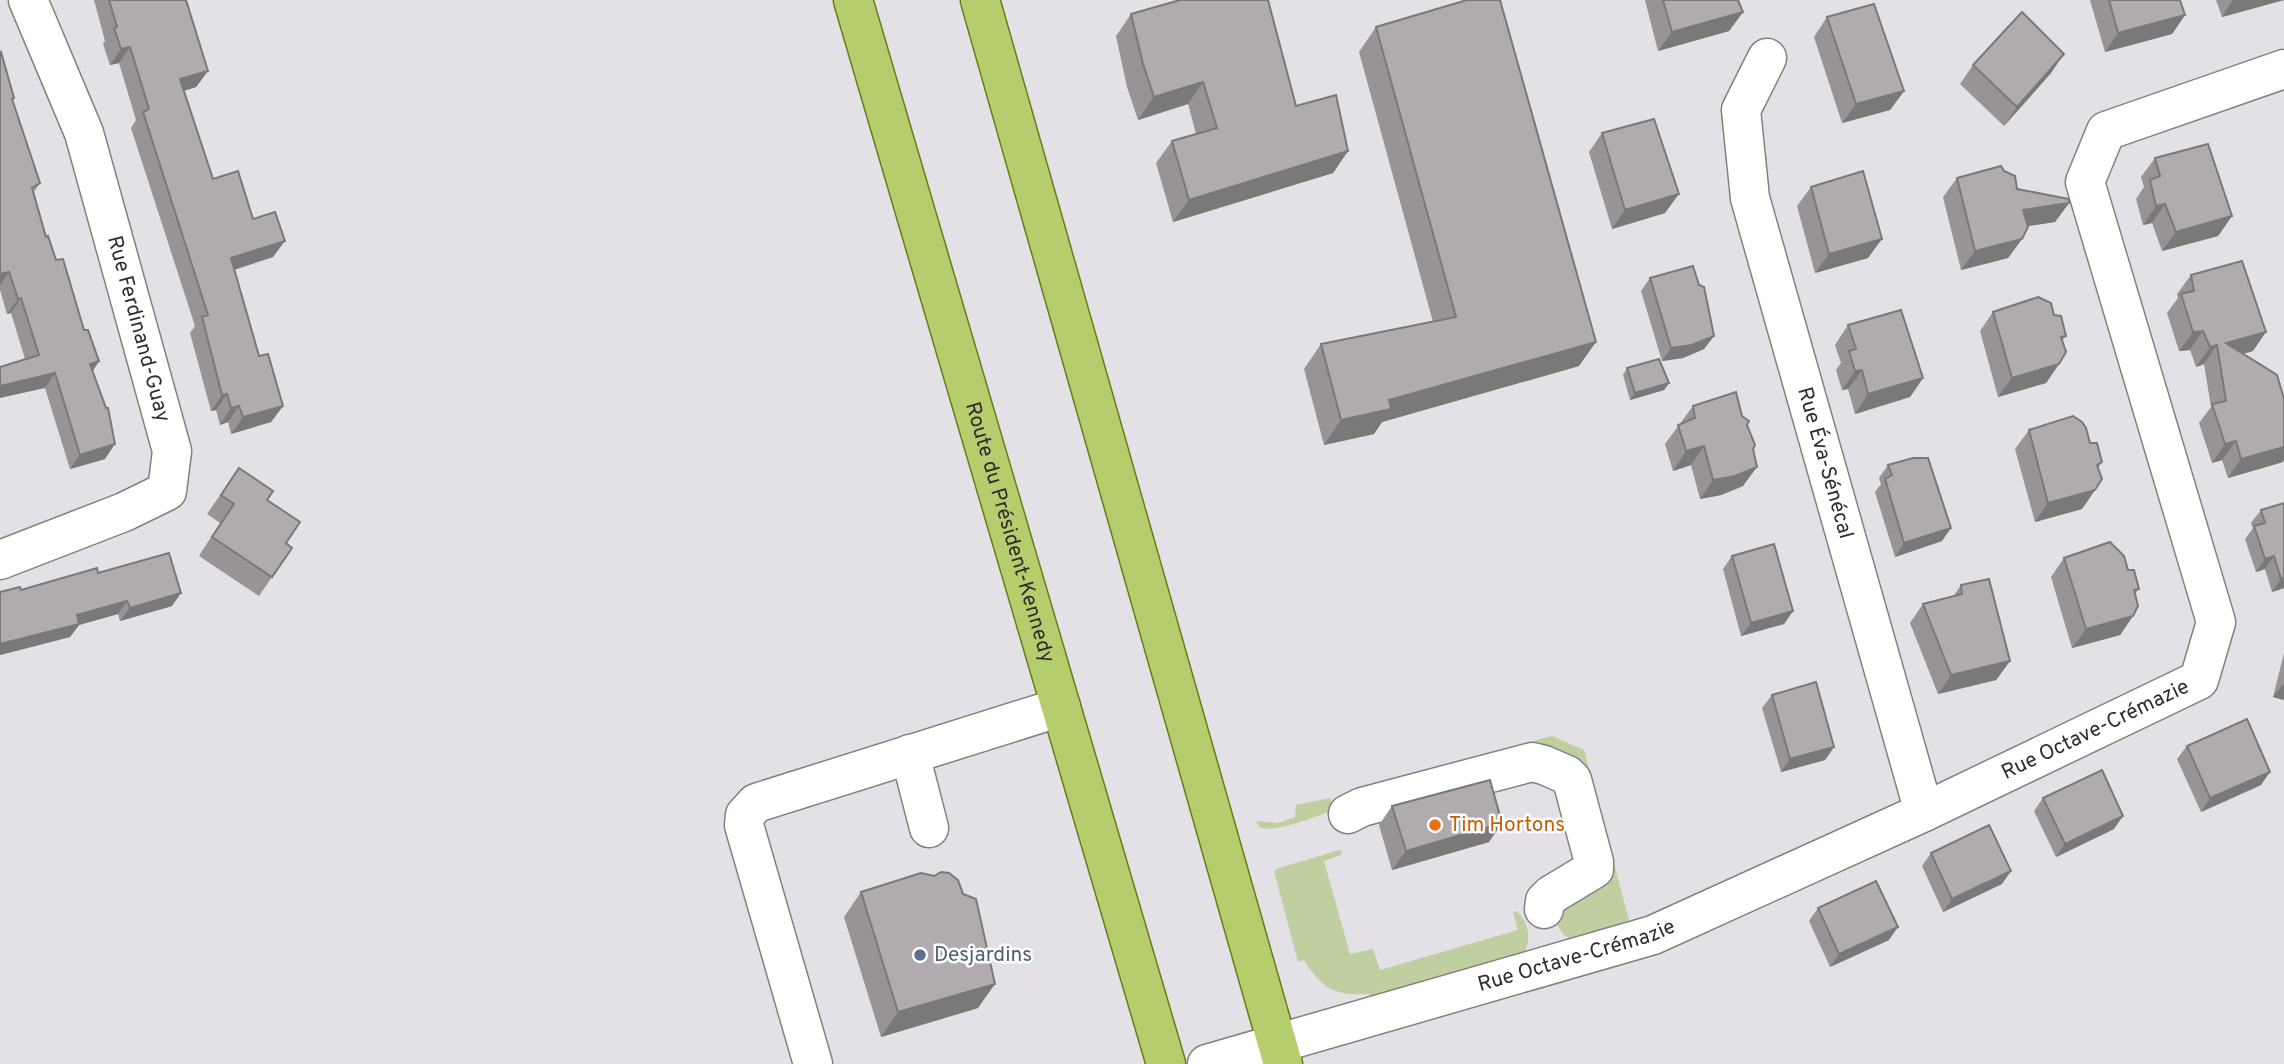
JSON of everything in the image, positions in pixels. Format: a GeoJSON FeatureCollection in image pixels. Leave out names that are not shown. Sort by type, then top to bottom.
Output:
{"type":"FeatureCollection","features":[{"type":"Feature","properties":{"kind":"main road","name":"Route du Président-Kennedy"},"geometry":{"type":"LineString","coordinates":[[853,0],[1166,1064]]}},
{"type":"Feature","properties":{"kind":"main road"},"geometry":{"type":"LineString","coordinates":[[980,0],[1280,1054]]}},
{"type":"Feature","properties":{"kind":"street","name":"Rue Ferdinand-Guay"},"geometry":{"type":"LineString","coordinates":[[0,560],[124,512],[167,491],[172,451],[84,133],[28,0]]}},
{"type":"Feature","properties":{"kind":"street","name":"Rue Éva-Sénécal"},"geometry":{"type":"LineString","coordinates":[[1767,58],[1741,110],[1750,198],[1924,812]]}},
{"type":"Feature","properties":{"kind":"street","name":"Rue Octave-Crémazie"},"geometry":{"type":"LineString","coordinates":[[1207,1064],[1280,1054],[1653,935],[1924,812],[2199,680],[2216,622],[2085,182],[2106,131],[2284,69]]}},
{"type":"Feature","properties":{"kind":"street"},"geometry":{"type":"LineString","coordinates":[[813,1064],[744,825],[745,815],[756,803],[1061,707]]}},
{"type":"Feature","properties":{"kind":"street"},"geometry":{"type":"LineString","coordinates":[[910,754],[929,828]]}},
{"type":"Feature","properties":{"kind":"street"},"geometry":{"type":"LineString","coordinates":[[1348,814],[1388,800],[1532,762],[1544,765],[1572,780],[1594,869],[1545,901],[1541,897]]}},
{"type":"Feature","properties":{"kind":"green space"},"geometry":{"type":"Polygon","coordinates":[[[1552,736],[1584,750],[1629,920],[1574,940],[1561,931],[1552,907],[1592,879],[1578,777],[1394,779],[1552,736]]]}},
{"type":"Feature","properties":{"kind":"green space"},"geometry":{"type":"Polygon","coordinates":[[[1330,798],[1333,806],[1331,811],[1284,827],[1259,827],[1257,821],[1278,823],[1295,817],[1296,805],[1330,798]]]}},
{"type":"Feature","properties":{"kind":"green space"},"geometry":{"type":"Polygon","coordinates":[[[1339,850],[1341,855],[1324,861],[1350,954],[1373,949],[1380,970],[1518,930],[1513,913],[1516,911],[1524,920],[1528,931],[1526,950],[1523,955],[1371,999],[1369,994],[1347,994],[1330,989],[1317,978],[1304,960],[1298,962],[1274,871],[1339,850]]]}},
{"type":"Feature","properties":{"kind":"building"},"geometry":{"type":"Polygon","coordinates":[[[109,0],[186,0],[208,71],[180,79],[213,179],[238,171],[253,219],[275,212],[285,241],[231,258],[259,356],[268,354],[283,406],[243,417],[239,406],[231,408],[227,394],[222,395],[202,317],[208,315],[143,112],[149,109],[130,47],[121,49],[109,0]]]}},
{"type":"Feature","properties":{"kind":"building"},"geometry":{"type":"Polygon","coordinates":[[[1180,0],[1268,0],[1296,106],[1336,95],[1348,151],[1189,200],[1172,141],[1217,128],[1203,82],[1154,97],[1131,14],[1180,0]]]}},
{"type":"Feature","properties":{"kind":"building"},"geometry":{"type":"Polygon","coordinates":[[[1467,0],[1500,0],[1596,342],[1389,400],[1391,409],[1341,420],[1321,344],[1456,317],[1376,27],[1467,0]]]}},
{"type":"Feature","properties":{"kind":"building"},"geometry":{"type":"Polygon","coordinates":[[[1663,0],[1738,0],[1743,12],[1672,32],[1663,0]]]}},
{"type":"Feature","properties":{"kind":"building"},"geometry":{"type":"Polygon","coordinates":[[[2109,0],[2180,0],[2185,15],[2118,33],[2109,0]]]}},
{"type":"Feature","properties":{"kind":"building"},"geometry":{"type":"Polygon","coordinates":[[[1874,4],[1904,91],[1856,104],[1827,17],[1874,4]]]}},
{"type":"Feature","properties":{"kind":"building"},"geometry":{"type":"Polygon","coordinates":[[[2022,12],[2064,54],[2017,107],[1973,65],[2022,12]]]}},
{"type":"Feature","properties":{"kind":"building"},"geometry":{"type":"Polygon","coordinates":[[[1,52],[14,98],[12,99],[40,183],[32,188],[46,237],[48,236],[56,260],[63,259],[84,330],[88,330],[99,361],[90,364],[108,408],[115,444],[80,455],[55,373],[0,386],[0,367],[39,355],[21,298],[18,299],[9,272],[0,274],[1,52]]]}},
{"type":"Feature","properties":{"kind":"building"},"geometry":{"type":"Polygon","coordinates":[[[1654,119],[1679,194],[1625,210],[1602,133],[1654,119]]]}},
{"type":"Feature","properties":{"kind":"building"},"geometry":{"type":"Polygon","coordinates":[[[2208,144],[2232,216],[2176,232],[2165,204],[2156,206],[2150,180],[2160,176],[2155,158],[2208,144]]]}},
{"type":"Feature","properties":{"kind":"building"},"geometry":{"type":"Polygon","coordinates":[[[2001,166],[2004,171],[2015,176],[2017,189],[2069,199],[2069,203],[2023,210],[2028,227],[2022,239],[1975,251],[1957,178],[2001,166]]]}},
{"type":"Feature","properties":{"kind":"building"},"geometry":{"type":"Polygon","coordinates":[[[1863,171],[1882,239],[1829,254],[1811,187],[1863,171]]]}},
{"type":"Feature","properties":{"kind":"building"},"geometry":{"type":"Polygon","coordinates":[[[2242,261],[2266,332],[2226,343],[2277,375],[2284,399],[2284,447],[2241,459],[2236,441],[2225,444],[2212,404],[2226,401],[2217,345],[2210,347],[2203,331],[2193,332],[2181,294],[2194,291],[2191,275],[2242,261]]]}},
{"type":"Feature","properties":{"kind":"building"},"geometry":{"type":"Polygon","coordinates":[[[1693,266],[1699,285],[1704,287],[1714,336],[1692,345],[1671,348],[1650,278],[1693,266]]]}},
{"type":"Feature","properties":{"kind":"building"},"geometry":{"type":"Polygon","coordinates":[[[2038,297],[2051,303],[2054,315],[2061,316],[2066,336],[2061,337],[2066,352],[2059,364],[2012,378],[1993,312],[2038,297]]]}},
{"type":"Feature","properties":{"kind":"building"},"geometry":{"type":"Polygon","coordinates":[[[1901,310],[1923,378],[1868,394],[1862,370],[1855,371],[1849,351],[1856,349],[1848,325],[1901,310]]]}},
{"type":"Feature","properties":{"kind":"building"},"geometry":{"type":"Polygon","coordinates":[[[1659,359],[1669,383],[1635,393],[1627,368],[1659,359]]]}},
{"type":"Feature","properties":{"kind":"building"},"geometry":{"type":"Polygon","coordinates":[[[1736,392],[1742,416],[1749,421],[1747,425],[1755,445],[1753,449],[1757,467],[1735,476],[1713,480],[1704,446],[1686,451],[1678,425],[1695,418],[1693,406],[1736,392]]]}},
{"type":"Feature","properties":{"kind":"building"},"geometry":{"type":"Polygon","coordinates":[[[2073,416],[2086,428],[2090,443],[2097,443],[2102,462],[2097,465],[2102,479],[2095,490],[2048,503],[2029,430],[2073,416]]]}},
{"type":"Feature","properties":{"kind":"building"},"geometry":{"type":"Polygon","coordinates":[[[1913,458],[1928,458],[1951,528],[1904,543],[1885,479],[1892,475],[1888,465],[1913,458]]]}},
{"type":"Feature","properties":{"kind":"building"},"geometry":{"type":"Polygon","coordinates":[[[239,468],[273,491],[267,500],[300,522],[286,543],[292,548],[272,577],[212,537],[234,504],[221,495],[239,468]]]}},
{"type":"Feature","properties":{"kind":"building"},"geometry":{"type":"Polygon","coordinates":[[[2284,503],[2284,578],[2281,579],[2274,556],[2265,559],[2254,526],[2265,523],[2261,510],[2284,503]]]}},
{"type":"Feature","properties":{"kind":"building"},"geometry":{"type":"Polygon","coordinates":[[[2110,542],[2124,556],[2128,570],[2134,570],[2139,589],[2134,590],[2138,606],[2133,616],[2086,629],[2064,558],[2110,542]]]}},
{"type":"Feature","properties":{"kind":"building"},"geometry":{"type":"Polygon","coordinates":[[[1774,544],[1793,611],[1751,623],[1732,556],[1774,544]]]}},
{"type":"Feature","properties":{"kind":"building"},"geometry":{"type":"Polygon","coordinates":[[[169,553],[181,593],[130,608],[127,601],[77,615],[79,624],[0,644],[0,592],[20,587],[21,590],[97,568],[98,573],[169,553]]]}},
{"type":"Feature","properties":{"kind":"building"},"geometry":{"type":"Polygon","coordinates":[[[1989,579],[2010,661],[1951,675],[1923,604],[1962,594],[1961,585],[1989,579]]]}},
{"type":"Feature","properties":{"kind":"building"},"geometry":{"type":"Polygon","coordinates":[[[1816,682],[1834,747],[1790,759],[1772,695],[1816,682]]]}},
{"type":"Feature","properties":{"kind":"building"},"geometry":{"type":"Polygon","coordinates":[[[2247,719],[2270,772],[2210,798],[2187,746],[2247,719]]]}},
{"type":"Feature","properties":{"kind":"building"},"geometry":{"type":"Polygon","coordinates":[[[2102,770],[2123,816],[2065,844],[2043,798],[2102,770]]]}},
{"type":"Feature","properties":{"kind":"building"},"geometry":{"type":"Polygon","coordinates":[[[1490,780],[1502,823],[1406,851],[1392,806],[1490,780]]]}},
{"type":"Feature","properties":{"kind":"building"},"geometry":{"type":"Polygon","coordinates":[[[1989,825],[2011,871],[1952,899],[1931,853],[1989,825]]]}},
{"type":"Feature","properties":{"kind":"building"},"geometry":{"type":"Polygon","coordinates":[[[941,872],[949,873],[958,880],[963,894],[976,899],[995,984],[898,1012],[861,892],[921,873],[934,876],[941,872]]]}},
{"type":"Feature","properties":{"kind":"building"},"geometry":{"type":"Polygon","coordinates":[[[1876,881],[1898,927],[1839,954],[1818,908],[1876,881]]]}},
{"type":"Feature","properties":{"kind":"place","name":"Tim Hortons"},"geometry":{"type":"Point","coordinates":[1435,825]}},
{"type":"Feature","properties":{"kind":"place","name":"Desjardins"},"geometry":{"type":"Point","coordinates":[920,955]}}]}
